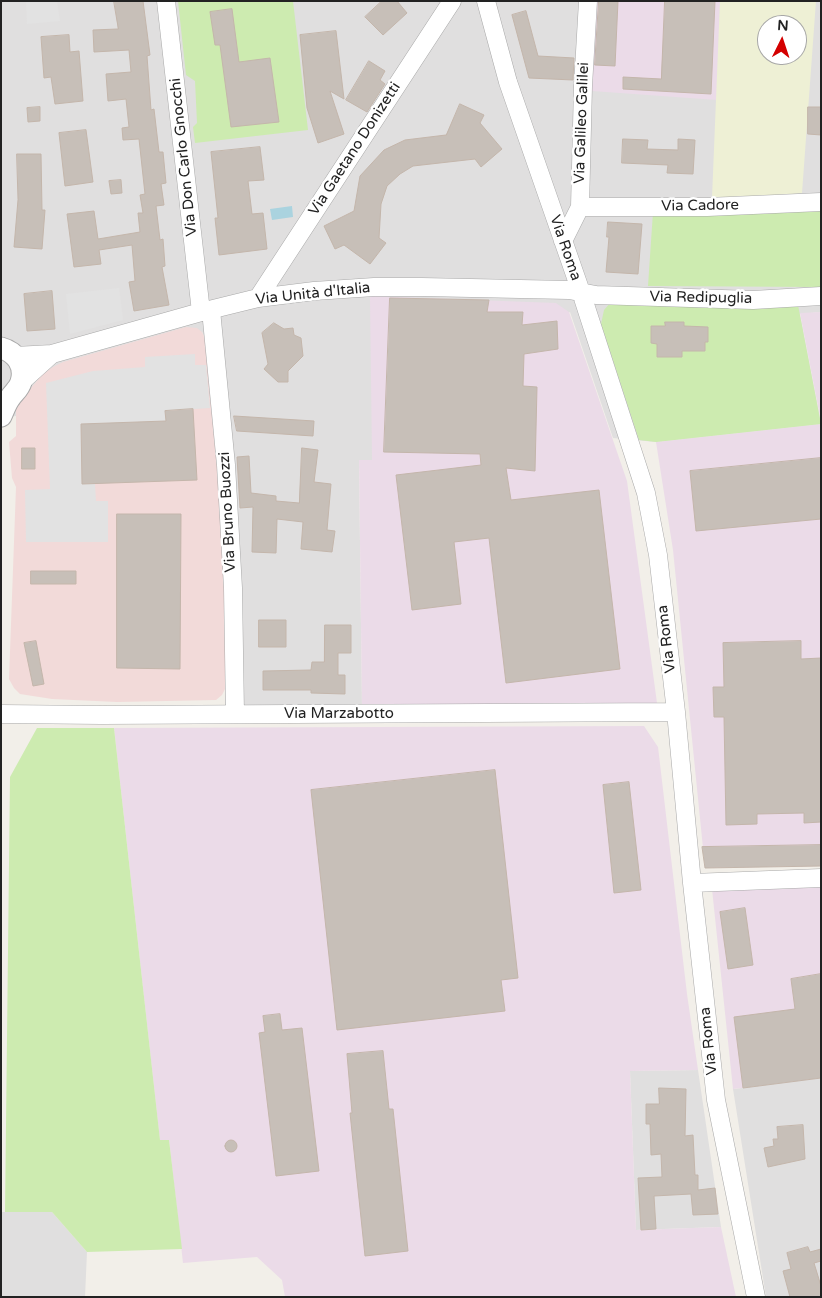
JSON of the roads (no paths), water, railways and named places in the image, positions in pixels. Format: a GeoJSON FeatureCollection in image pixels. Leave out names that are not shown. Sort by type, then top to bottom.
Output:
{"type":"FeatureCollection","features":[{"type":"Feature","properties":{"kind":"street","name":"Via Don Carlo Gnocchi"},"geometry":{"type":"LineString","coordinates":[[166,1],[206,311]]}},
{"type":"Feature","properties":{"kind":"street","name":"Via Gaetano Donizetti"},"geometry":{"type":"LineString","coordinates":[[258,298],[452,1]]}},
{"type":"Feature","properties":{"kind":"street","name":"Via Roma"},"geometry":{"type":"LineString","coordinates":[[486,1],[508,82],[581,292],[646,492],[658,555],[716,1100],[756,1297]]}},
{"type":"Feature","properties":{"kind":"street","name":"Via Galileo Galilei"},"geometry":{"type":"LineString","coordinates":[[563,241],[580,207],[582,86],[588,1]]}},
{"type":"Feature","properties":{"kind":"street","name":"Via Cadore"},"geometry":{"type":"LineString","coordinates":[[580,207],[707,207],[821,202]]}},
{"type":"Feature","properties":{"kind":"street","name":"Via Unità d'Italia"},"geometry":{"type":"LineString","coordinates":[[6,347],[52,354],[258,298],[314,291],[389,287],[569,290],[581,292]]}},
{"type":"Feature","properties":{"kind":"street","name":"Via Redipuglia"},"geometry":{"type":"LineString","coordinates":[[581,292],[596,296],[753,300],[821,296]]}},
{"type":"Feature","properties":{"kind":"street","name":"Via Bruno Buozzi"},"geometry":{"type":"LineString","coordinates":[[206,311],[221,395],[233,588],[235,714]]}},
{"type":"Feature","properties":{"kind":"street"},"geometry":{"type":"LineString","coordinates":[[1,416],[22,373],[21,364],[6,347]]}},
{"type":"Feature","properties":{"kind":"street","name":"Via Unità d'Italia"},"geometry":{"type":"LineString","coordinates":[[11,393],[52,354]]}},
{"type":"Feature","properties":{"kind":"street","name":"Via Marzabotto"},"geometry":{"type":"LineString","coordinates":[[1,714],[676,712]]}},
{"type":"Feature","properties":{"kind":"street"},"geometry":{"type":"LineString","coordinates":[[692,883],[821,878]]}},
{"type":"Feature","properties":{"kind":"water"},"geometry":{"type":"Polygon","coordinates":[[[292,206],[293,217],[272,220],[270,209],[292,206]]]}}]}
